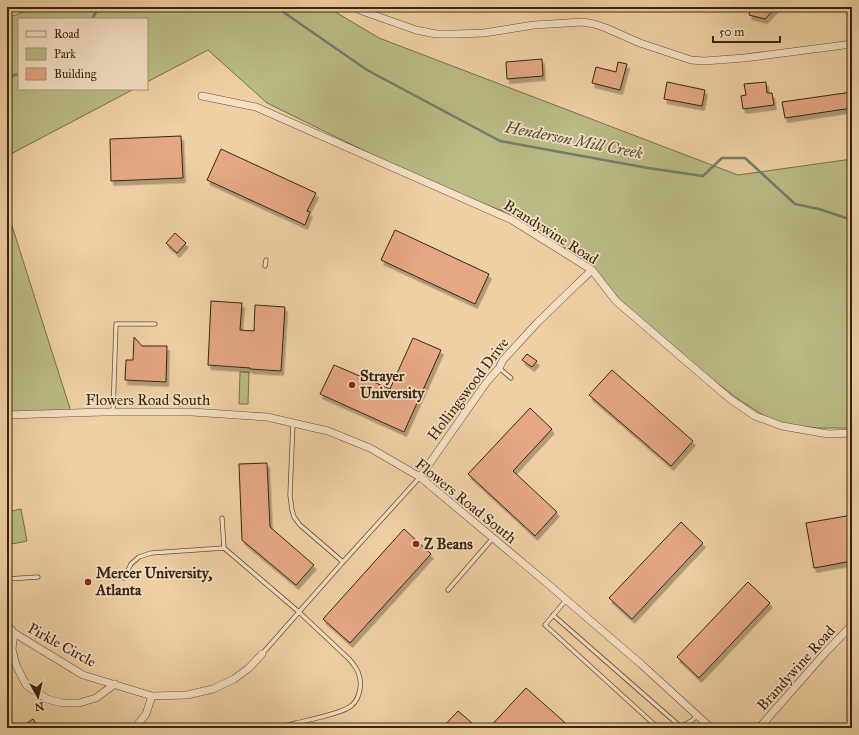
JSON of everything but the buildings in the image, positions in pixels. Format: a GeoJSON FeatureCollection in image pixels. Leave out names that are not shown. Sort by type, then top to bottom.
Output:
{"type":"FeatureCollection","features":[{"type":"Feature","properties":{"kind":"street"},"geometry":{"type":"LineString","coordinates":[[354,7],[416,30],[436,34],[484,33],[534,25],[583,22],[606,28],[640,43],[691,60],[704,61],[752,57],[852,44]]}},
{"type":"Feature","properties":{"kind":"street","name":"Brandywine Road"},"geometry":{"type":"LineString","coordinates":[[202,96],[256,107],[512,220],[592,270],[616,300],[730,399],[755,416],[782,426],[828,434],[852,433]]}},
{"type":"Feature","properties":{"kind":"street","name":"Hollingswood Drive"},"geometry":{"type":"LineString","coordinates":[[420,477],[486,383],[499,368],[503,360],[516,345],[592,270]]}},
{"type":"Feature","properties":{"kind":"street","name":"Flowers Road South"},"geometry":{"type":"LineString","coordinates":[[7,414],[192,412],[267,417],[328,431],[370,448],[420,477],[641,664],[710,728]]}},
{"type":"Feature","properties":{"kind":"street","name":"Pirkle Circle"},"geometry":{"type":"LineString","coordinates":[[7,625],[14,634],[83,674],[152,696],[187,694],[213,689],[249,668],[262,654]]}},
{"type":"Feature","properties":{"kind":"street","name":"Brandywine Road"},"geometry":{"type":"LineString","coordinates":[[759,728],[825,653],[852,625]]}},
{"type":"Feature","properties":{"kind":"street"},"geometry":{"type":"LineString","coordinates":[[14,634],[12,649],[16,665],[26,685],[47,699],[62,703],[79,702],[96,698],[115,684]]}},
{"type":"Feature","properties":{"kind":"street"},"geometry":{"type":"LineString","coordinates":[[135,728],[146,714],[152,696]]}},
{"type":"Feature","properties":{"kind":"lane"},"geometry":{"type":"LineString","coordinates":[[265,266],[266,260]]}},
{"type":"Feature","properties":{"kind":"lane"},"geometry":{"type":"LineString","coordinates":[[113,412],[116,324],[155,324]]}},
{"type":"Feature","properties":{"kind":"lane"},"geometry":{"type":"LineString","coordinates":[[499,368],[511,378]]}},
{"type":"Feature","properties":{"kind":"lane"},"geometry":{"type":"LineString","coordinates":[[293,423],[290,495],[294,517],[300,525],[343,562]]}},
{"type":"Feature","properties":{"kind":"lane"},"geometry":{"type":"LineString","coordinates":[[262,654],[420,477]]}},
{"type":"Feature","properties":{"kind":"lane"},"geometry":{"type":"LineString","coordinates":[[222,518],[224,548]]}},
{"type":"Feature","properties":{"kind":"lane"},"geometry":{"type":"LineString","coordinates":[[448,590],[493,538]]}},
{"type":"Feature","properties":{"kind":"lane"},"geometry":{"type":"LineString","coordinates":[[124,578],[131,564],[139,557],[151,553],[224,548],[299,612],[355,665],[359,672],[361,684],[356,700],[351,706],[340,712],[277,728]]}},
{"type":"Feature","properties":{"kind":"lane"},"geometry":{"type":"LineString","coordinates":[[7,580],[38,577]]}},
{"type":"Feature","properties":{"kind":"lane"},"geometry":{"type":"LineString","coordinates":[[566,600],[545,625],[656,726],[682,728],[697,716]]}},
{"type":"Feature","properties":{"kind":"lane"},"geometry":{"type":"LineString","coordinates":[[553,615],[682,728]]}},
{"type":"Feature","properties":{"kind":"lane"},"geometry":{"type":"LineString","coordinates":[[296,723],[298,728]]}},
{"type":"Feature","properties":{"kind":"green space"},"geometry":{"type":"Polygon","coordinates":[[[32,7],[327,7],[379,38],[738,175],[852,159],[852,428],[818,428],[777,424],[738,399],[687,360],[616,299],[580,258],[524,219],[438,187],[267,103],[208,50],[148,81],[148,18],[18,18],[18,90],[132,90],[7,156],[7,18],[32,9],[32,7]]]}},
{"type":"Feature","properties":{"kind":"green space"},"geometry":{"type":"Polygon","coordinates":[[[7,210],[72,415],[7,416],[7,210]]]}},
{"type":"Feature","properties":{"kind":"green space"},"geometry":{"type":"Polygon","coordinates":[[[240,372],[249,372],[248,404],[239,404],[240,372]]]}},
{"type":"Feature","properties":{"kind":"green space"},"geometry":{"type":"Polygon","coordinates":[[[21,509],[27,541],[12,544],[7,512],[21,509]]]}},
{"type":"Feature","properties":{"kind":"waterway","name":"Henderson Mill Creek"},"geometry":{"type":"LineString","coordinates":[[93,18],[99,7]]}},
{"type":"Feature","properties":{"kind":"waterway","name":"Henderson Mill Creek"},"geometry":{"type":"LineString","coordinates":[[276,7],[367,70],[500,141],[648,168],[703,176],[722,158],[745,158],[795,204],[819,209],[852,220]]}},
{"type":"Feature","properties":{"kind":"waterway","name":"Henderson Mill Creek"},"geometry":{"type":"LineString","coordinates":[[7,77],[18,74]]}},
{"type":"Feature","properties":{"kind":"place","name":"Strayer University"},"geometry":{"type":"Point","coordinates":[352,385]}},
{"type":"Feature","properties":{"kind":"place","name":"Z Beans"},"geometry":{"type":"Point","coordinates":[416,544]}},
{"type":"Feature","properties":{"kind":"place","name":"Mercer University, Atlanta"},"geometry":{"type":"Point","coordinates":[88,582]}}]}
